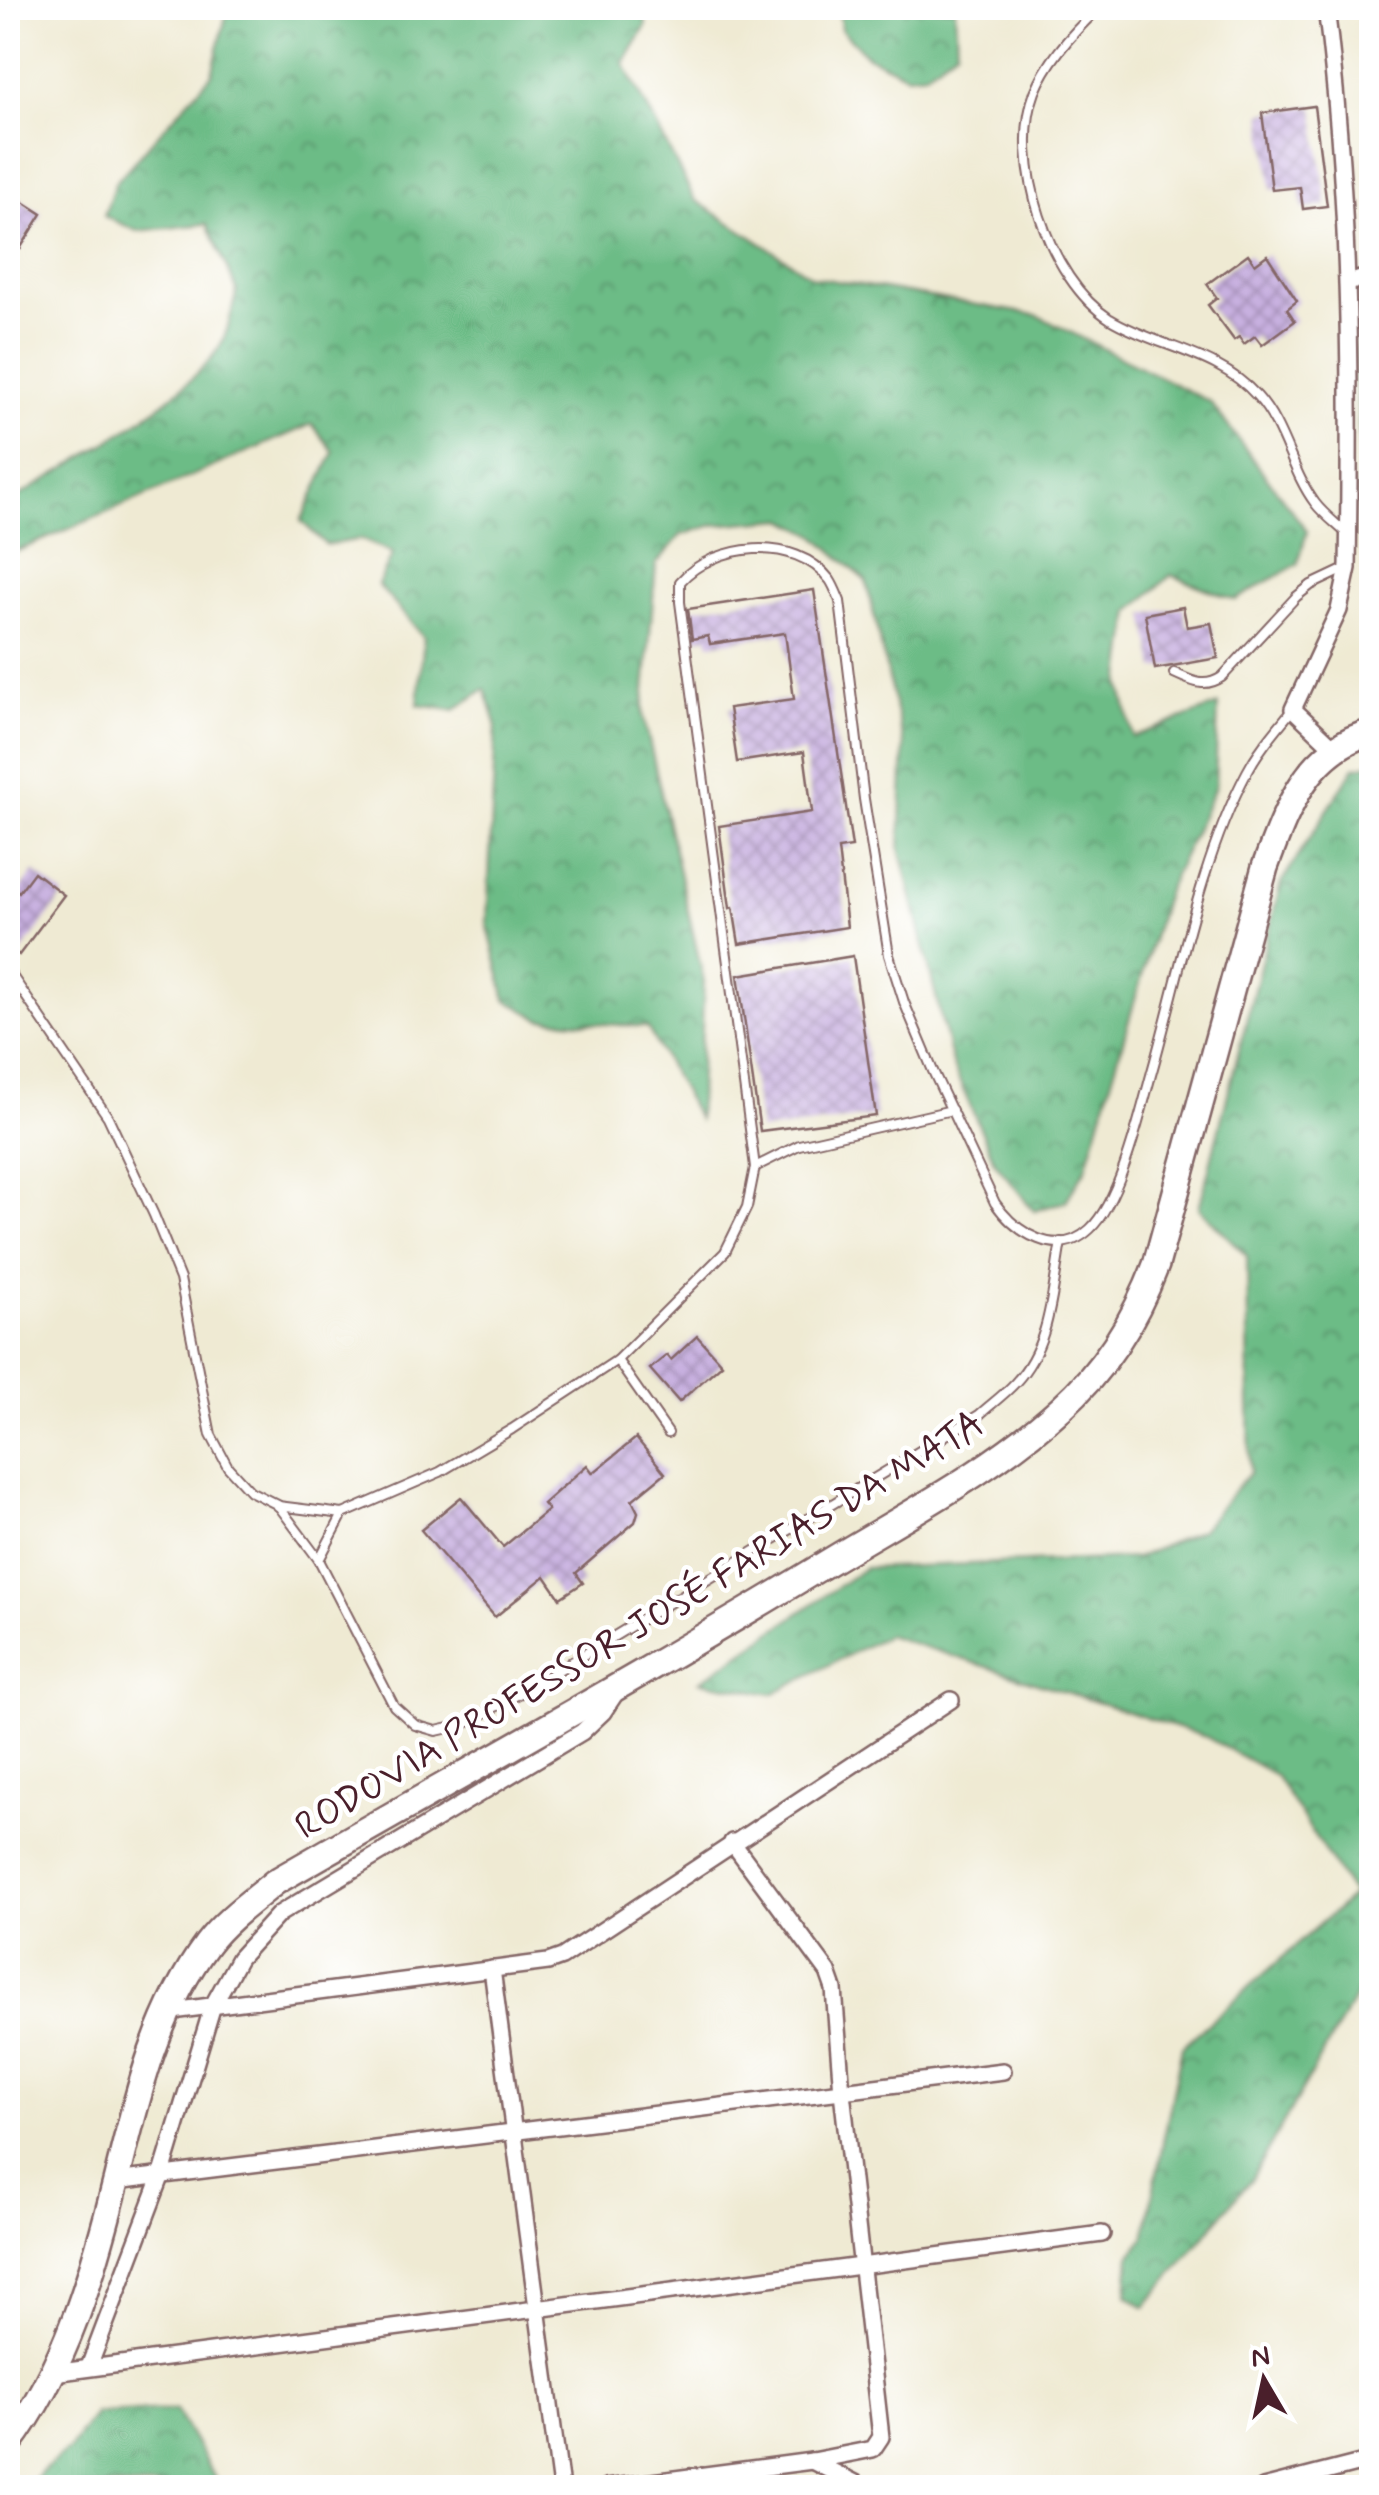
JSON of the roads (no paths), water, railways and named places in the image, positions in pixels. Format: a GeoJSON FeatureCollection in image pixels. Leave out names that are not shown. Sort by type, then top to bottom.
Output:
{"type":"FeatureCollection","features":[{"type":"Feature","properties":{"kind":"main road"},"geometry":{"type":"LineString","coordinates":[[1334,748],[1372,732]]}},
{"type":"Feature","properties":{"kind":"main road","name":"RODOVIA PROFESSOR JOSÉ FARIAS DA MATA"},"geometry":{"type":"LineString","coordinates":[[8,2445],[53,2373],[80,2304],[135,2102],[165,2012],[210,1940],[275,1882],[764,1601],[975,1472],[1062,1407],[1120,1341],[1141,1304],[1156,1265],[1265,867],[1295,793],[1307,774],[1334,748]]}},
{"type":"Feature","properties":{"kind":"street"},"geometry":{"type":"LineString","coordinates":[[1326,8],[1336,82],[1349,283],[1348,568],[1339,610],[1293,709],[1334,748]]}},
{"type":"Feature","properties":{"kind":"street"},"geometry":{"type":"LineString","coordinates":[[1365,8],[1372,27]]}},
{"type":"Feature","properties":{"kind":"street"},"geometry":{"type":"LineString","coordinates":[[1349,283],[1372,276]]}},
{"type":"Feature","properties":{"kind":"street"},"geometry":{"type":"LineString","coordinates":[[89,2366],[160,2177],[214,2005],[239,1958],[279,1914],[582,1732],[604,1712],[623,1682]]}},
{"type":"Feature","properties":{"kind":"street"},"geometry":{"type":"LineString","coordinates":[[165,2012],[548,1962],[562,1957],[951,1700]]}},
{"type":"Feature","properties":{"kind":"street"},"geometry":{"type":"LineString","coordinates":[[606,2488],[812,2460],[873,2448],[881,2437],[834,1989],[828,1972],[732,1842]]}},
{"type":"Feature","properties":{"kind":"street"},"geometry":{"type":"LineString","coordinates":[[492,1969],[561,2488]]}},
{"type":"Feature","properties":{"kind":"street"},"geometry":{"type":"LineString","coordinates":[[116,2181],[1003,2071]]}},
{"type":"Feature","properties":{"kind":"street"},"geometry":{"type":"LineString","coordinates":[[53,2373],[1102,2234]]}},
{"type":"Feature","properties":{"kind":"street"},"geometry":{"type":"LineString","coordinates":[[812,2460],[865,2488]]}},
{"type":"Feature","properties":{"kind":"street"},"geometry":{"type":"LineString","coordinates":[[1263,2488],[1372,2460]]}},
{"type":"Feature","properties":{"kind":"lane"},"geometry":{"type":"LineString","coordinates":[[1099,8],[1059,51],[1036,92],[1029,118],[1028,158],[1039,212],[1061,264],[1082,296],[1106,316],[1135,333],[1228,371],[1258,396],[1282,434],[1316,504],[1348,535]]}},
{"type":"Feature","properties":{"kind":"lane"},"geometry":{"type":"LineString","coordinates":[[8,970],[108,1117],[154,1215],[180,1279],[211,1434],[228,1467],[250,1491],[278,1506],[343,1514],[440,1472],[617,1360],[724,1252],[747,1207],[756,1167],[680,602],[680,582],[692,568],[713,556],[746,548],[792,555],[819,569],[831,581],[840,601],[864,799],[889,955],[904,1002],[995,1203],[1011,1225],[1044,1241],[1079,1238],[1094,1226],[1109,1202],[1134,1137],[1210,862],[1248,770],[1293,709]]}},
{"type":"Feature","properties":{"kind":"lane"},"geometry":{"type":"LineString","coordinates":[[1174,673],[1200,684],[1211,684],[1296,597],[1348,568]]}},
{"type":"Feature","properties":{"kind":"lane"},"geometry":{"type":"LineString","coordinates":[[756,1167],[799,1145],[952,1110]]}},
{"type":"Feature","properties":{"kind":"lane"},"geometry":{"type":"LineString","coordinates":[[278,1506],[319,1560],[394,1706],[415,1726],[436,1731],[463,1724],[524,1691],[979,1414],[1015,1383],[1036,1356],[1044,1336],[1061,1242]]}},
{"type":"Feature","properties":{"kind":"lane"},"geometry":{"type":"LineString","coordinates":[[617,1360],[668,1434]]}},
{"type":"Feature","properties":{"kind":"lane"},"geometry":{"type":"LineString","coordinates":[[319,1560],[343,1514]]}}]}
